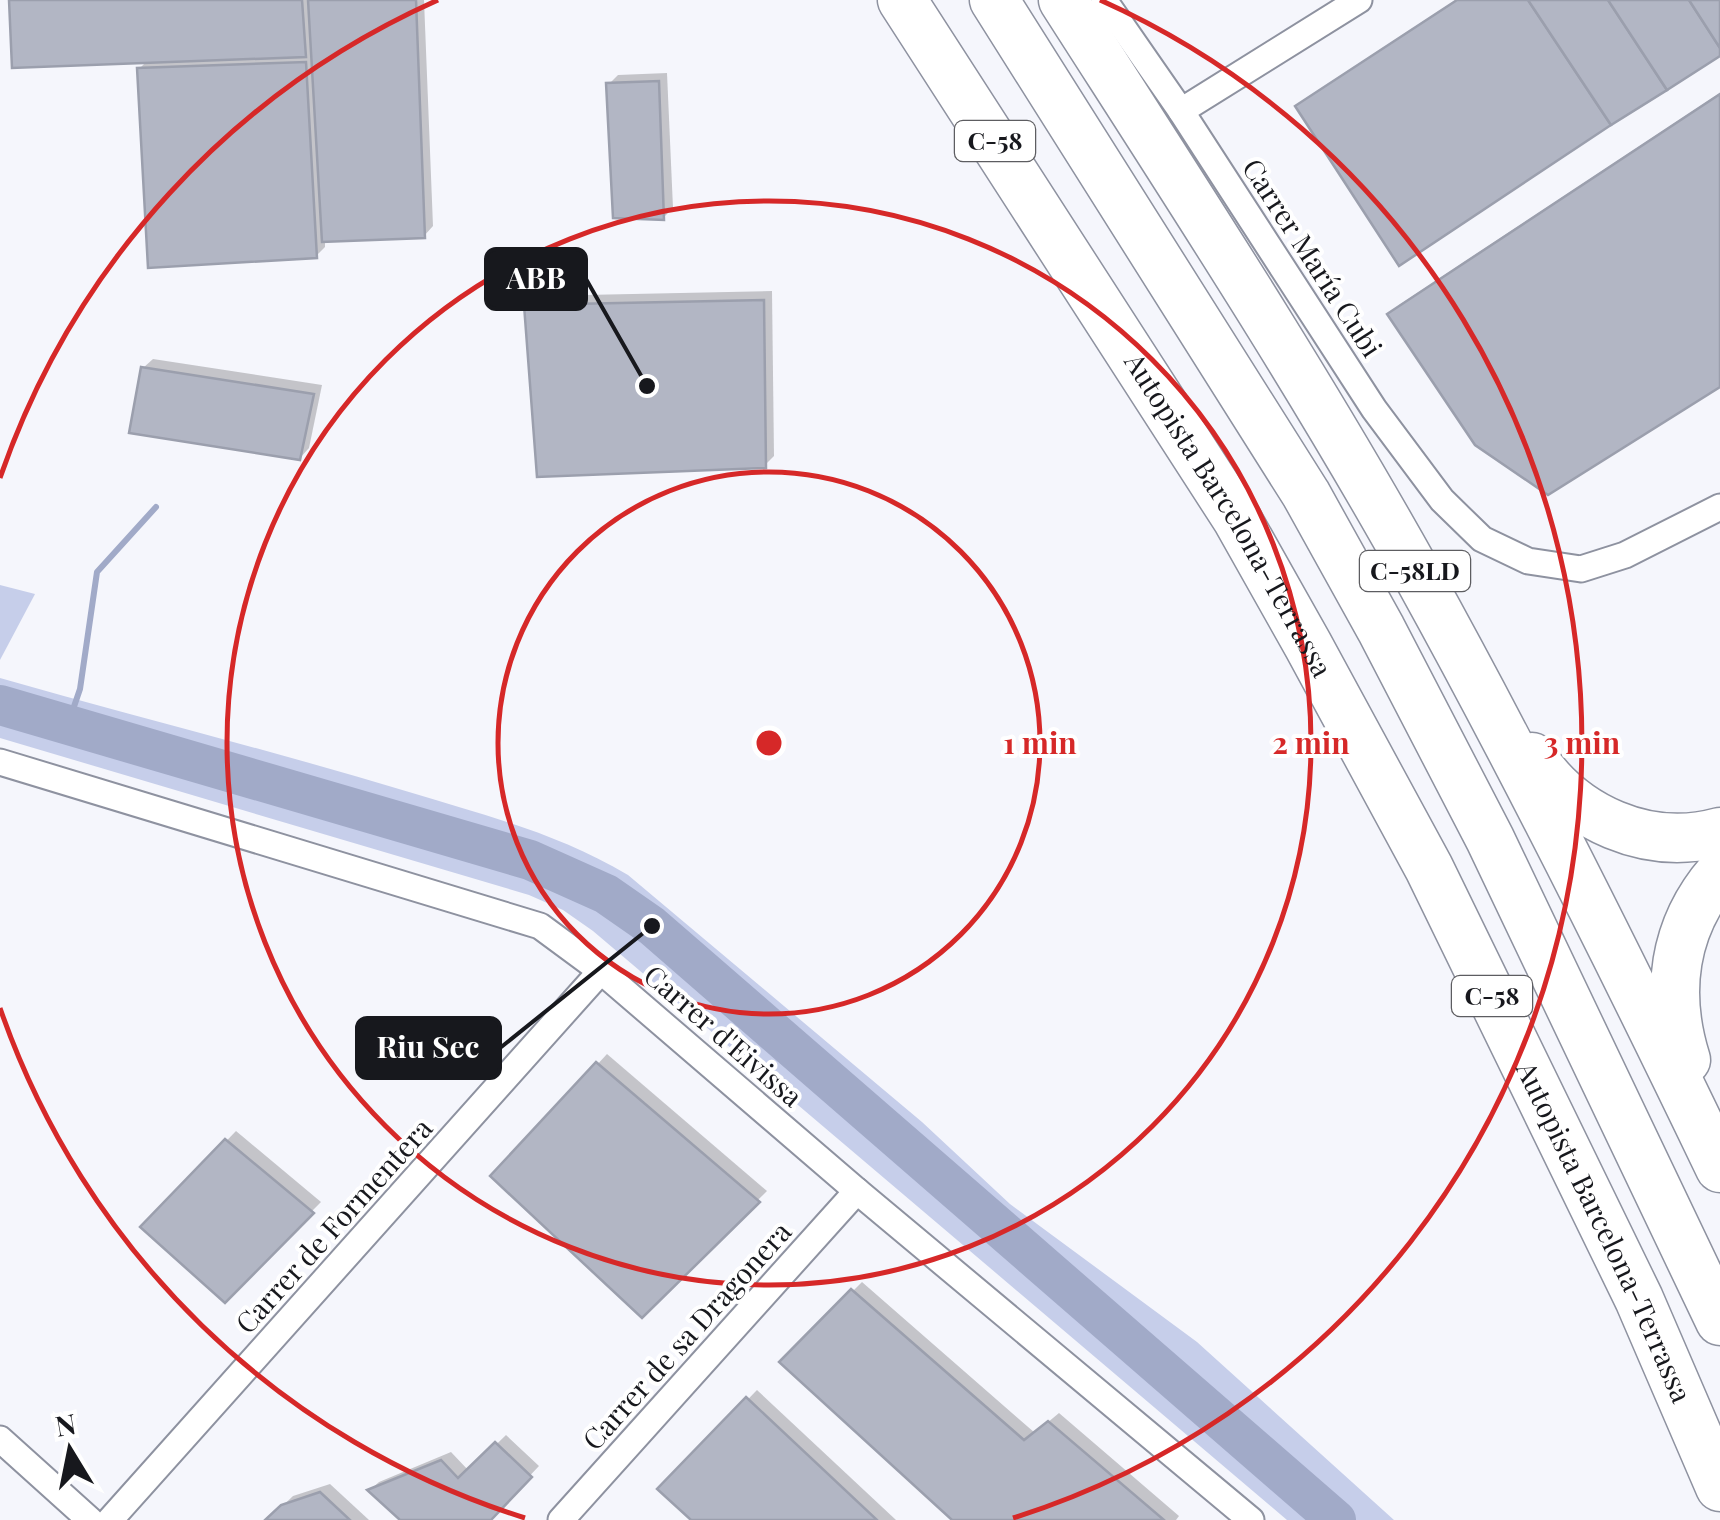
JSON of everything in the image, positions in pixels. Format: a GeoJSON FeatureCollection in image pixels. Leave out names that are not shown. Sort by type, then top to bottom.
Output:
{"type":"FeatureCollection","features":[{"type":"Feature","properties":{"kind":"highway","name":"Autopista Barcelona-Terrassa"},"geometry":{"type":"LineString","coordinates":[[902,0],[1237,519],[1308,646],[1429,868],[1639,1299],[1720,1487]]}},
{"type":"Feature","properties":{"kind":"highway","name":"C-58"},"geometry":{"type":"LineString","coordinates":[[994,0],[1306,494],[1490,839],[1720,1321]]}},
{"type":"Feature","properties":{"kind":"highway"},"geometry":{"type":"LineString","coordinates":[[1041,0],[1306,494]]}},
{"type":"Feature","properties":{"kind":"highway","name":"C-58LD"},"geometry":{"type":"LineString","coordinates":[[1063,0],[1264,318],[1416,573],[1601,920],[1720,1166]]}},
{"type":"Feature","properties":{"kind":"highway"},"geometry":{"type":"LineString","coordinates":[[1416,573],[1536,762],[1568,798],[1602,821],[1641,834],[1690,838],[1720,832]]}},
{"type":"Feature","properties":{"kind":"highway"},"geometry":{"type":"LineString","coordinates":[[1720,873],[1698,900],[1686,926],[1674,979],[1674,1007],[1679,1038],[1720,1166]]}},
{"type":"Feature","properties":{"kind":"street","name":"Carrer María Cubi"},"geometry":{"type":"LineString","coordinates":[[1104,0],[1374,409],[1442,500],[1482,539],[1528,561],[1581,569],[1626,556],[1720,508]]}},
{"type":"Feature","properties":{"kind":"street"},"geometry":{"type":"LineString","coordinates":[[1181,112],[1359,0]]}},
{"type":"Feature","properties":{"kind":"street","name":"Carrer d'Eivissa"},"geometry":{"type":"LineString","coordinates":[[0,762],[540,926],[602,971],[857,1191],[1251,1520]]}},
{"type":"Feature","properties":{"kind":"street","name":"Carrer de Formentera"},"geometry":{"type":"LineString","coordinates":[[110,1520],[602,971]]}},
{"type":"Feature","properties":{"kind":"street","name":"Carrer de sa Dragonera"},"geometry":{"type":"LineString","coordinates":[[566,1518],[857,1191]]}},
{"type":"Feature","properties":{"kind":"street"},"geometry":{"type":"LineString","coordinates":[[0,1439],[90,1520]]}},
{"type":"Feature","properties":{"kind":"shaded area"},"geometry":{"type":"Polygon","coordinates":[[[0,585],[35,594],[0,660],[0,585]]]}},
{"type":"Feature","properties":{"kind":"shaded area"},"geometry":{"type":"Polygon","coordinates":[[[0,678],[494,818],[575,848],[628,875],[922,1122],[1010,1204],[1197,1342],[1394,1520],[1287,1520],[593,931],[563,910],[529,895],[0,738],[0,678]]]}},
{"type":"Feature","properties":{"kind":"building"},"geometry":{"type":"Polygon","coordinates":[[[9,0],[302,0],[306,57],[12,68],[9,0]]]}},
{"type":"Feature","properties":{"kind":"building"},"geometry":{"type":"Polygon","coordinates":[[[308,0],[416,0],[425,238],[322,242],[308,0]]]}},
{"type":"Feature","properties":{"kind":"building"},"geometry":{"type":"Polygon","coordinates":[[[1457,0],[1528,0],[1611,125],[1399,266],[1295,106],[1457,0]]]}},
{"type":"Feature","properties":{"kind":"building"},"geometry":{"type":"Polygon","coordinates":[[[1528,0],[1608,0],[1667,90],[1611,125],[1528,0]]]}},
{"type":"Feature","properties":{"kind":"building"},"geometry":{"type":"Polygon","coordinates":[[[1608,0],[1689,0],[1720,48],[1720,56],[1667,90],[1608,0]]]}},
{"type":"Feature","properties":{"kind":"building"},"geometry":{"type":"Polygon","coordinates":[[[1689,0],[1720,0],[1720,48],[1689,0]]]}},
{"type":"Feature","properties":{"kind":"building"},"geometry":{"type":"Polygon","coordinates":[[[306,62],[317,258],[148,268],[137,68],[306,62]]]}},
{"type":"Feature","properties":{"kind":"building"},"geometry":{"type":"Polygon","coordinates":[[[659,81],[664,220],[613,218],[606,83],[659,81]]]}},
{"type":"Feature","properties":{"kind":"building"},"geometry":{"type":"Polygon","coordinates":[[[1720,94],[1720,387],[1548,495],[1475,445],[1387,314],[1720,94]]]}},
{"type":"Feature","properties":{"kind":"building"},"geometry":{"type":"Polygon","coordinates":[[[764,300],[766,468],[537,477],[524,305],[764,300]]]}},
{"type":"Feature","properties":{"kind":"building"},"geometry":{"type":"Polygon","coordinates":[[[141,367],[314,394],[300,460],[129,433],[141,367]]]}},
{"type":"Feature","properties":{"kind":"building"},"geometry":{"type":"Polygon","coordinates":[[[596,1062],[760,1202],[642,1318],[490,1176],[596,1062]]]}},
{"type":"Feature","properties":{"kind":"building"},"geometry":{"type":"Polygon","coordinates":[[[225,1139],[314,1213],[225,1303],[140,1227],[225,1139]]]}},
{"type":"Feature","properties":{"kind":"building"},"geometry":{"type":"Polygon","coordinates":[[[851,1289],[1024,1440],[1048,1421],[1164,1520],[952,1520],[779,1362],[851,1289]]]}},
{"type":"Feature","properties":{"kind":"building"},"geometry":{"type":"Polygon","coordinates":[[[746,1397],[877,1520],[691,1520],[657,1489],[746,1397]]]}},
{"type":"Feature","properties":{"kind":"building"},"geometry":{"type":"Polygon","coordinates":[[[495,1442],[532,1477],[491,1520],[400,1520],[367,1490],[441,1460],[458,1478],[495,1442]]]}},
{"type":"Feature","properties":{"kind":"building"},"geometry":{"type":"Polygon","coordinates":[[[320,1492],[350,1520],[265,1520],[281,1505],[320,1492]]]}},
{"type":"Feature","properties":{"kind":"waterway"},"geometry":{"type":"LineString","coordinates":[[68,724],[80,689],[97,572],[156,507]]}},
{"type":"Feature","properties":{"kind":"waterway"},"geometry":{"type":"LineString","coordinates":[[0,705],[530,860],[606,894],[652,926],[1336,1520]]}},
{"type":"Feature","properties":{"kind":"place","name":"ABB"},"geometry":{"type":"Point","coordinates":[647,386]}},
{"type":"Feature","properties":{"kind":"place","name":"Riu Sec"},"geometry":{"type":"Point","coordinates":[652,926]}}]}
